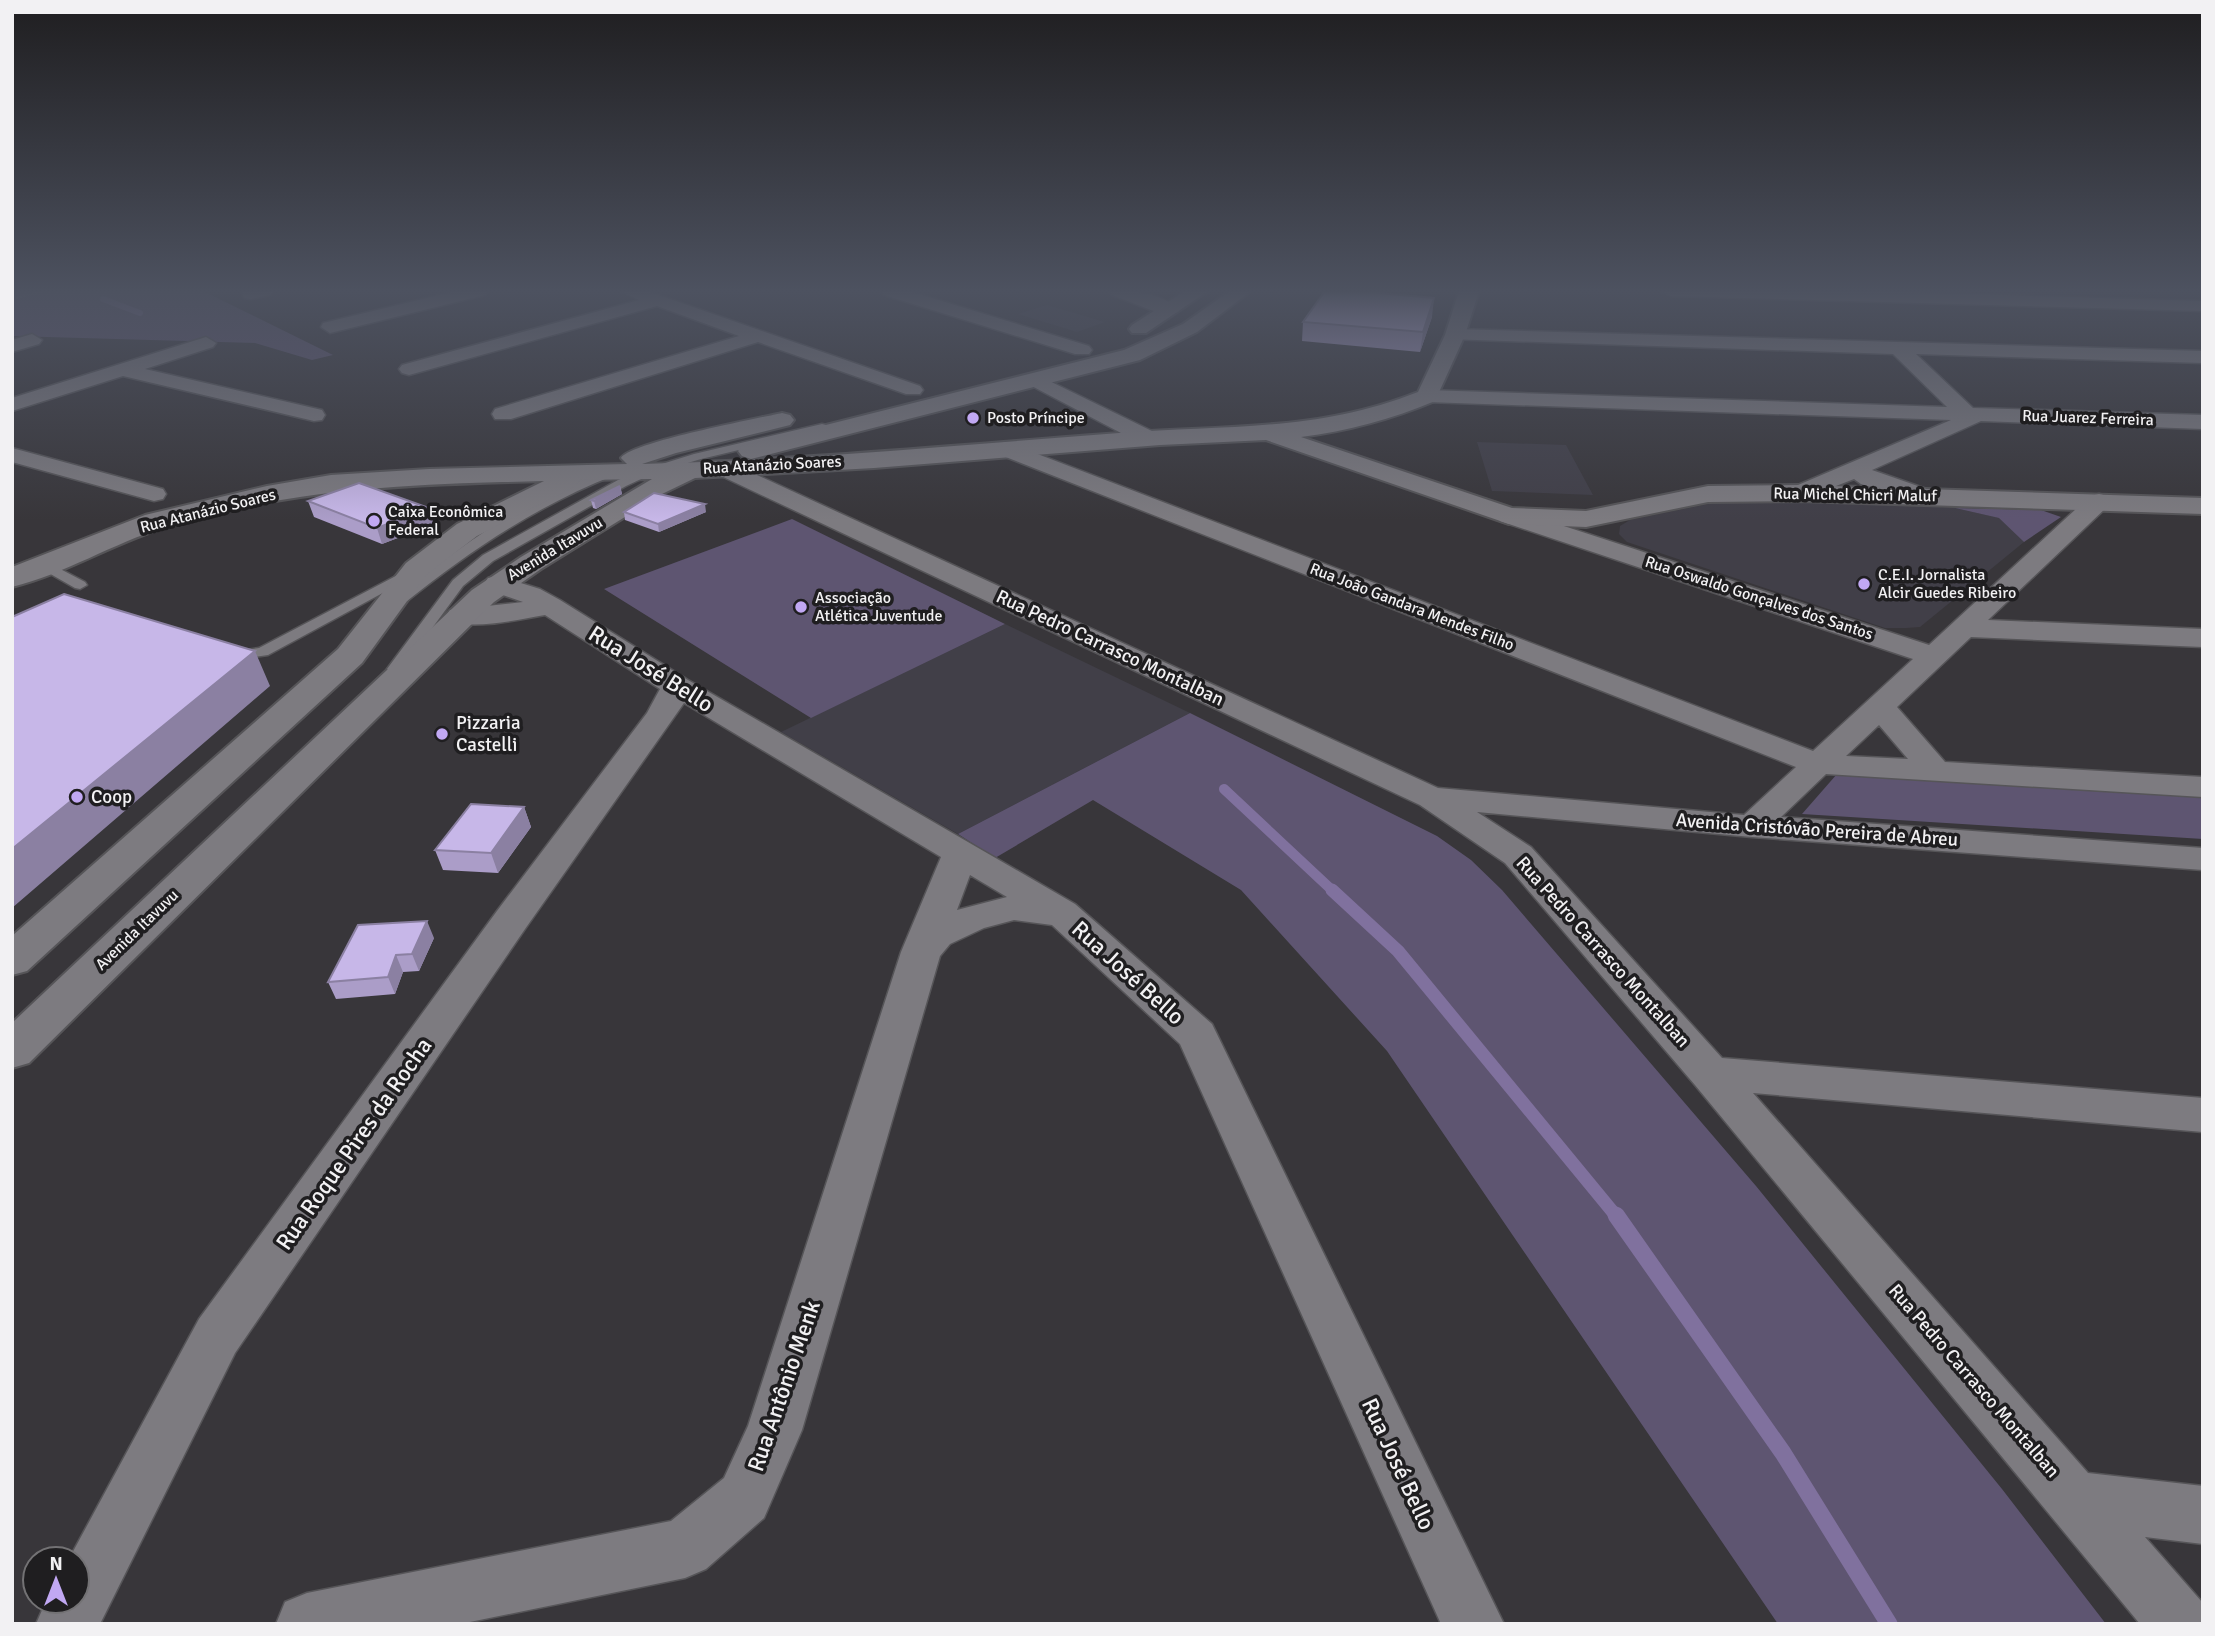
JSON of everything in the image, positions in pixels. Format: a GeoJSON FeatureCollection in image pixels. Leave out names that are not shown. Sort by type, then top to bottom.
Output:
{"type":"FeatureCollection","features":[{"type":"Feature","properties":{"kind":"main road","name":"Avenida Itavuvu"},"geometry":{"type":"LineString","coordinates":[[12,1051],[460,616],[498,584],[653,488],[696,470],[1011,367]]}},
{"type":"Feature","properties":{"kind":"main road","name":"Avenida Itavuvu"},"geometry":{"type":"LineString","coordinates":[[12,960],[349,656],[388,609],[416,569],[467,530],[555,484],[599,473],[668,447],[915,399],[1035,380],[1084,367]]}},
{"type":"Feature","properties":{"kind":"main road"},"geometry":{"type":"LineString","coordinates":[[1427,396],[1440,367]]}},
{"type":"Feature","properties":{"kind":"main road"},"geometry":{"type":"LineString","coordinates":[[988,373],[1012,373],[1035,380]]}},
{"type":"Feature","properties":{"kind":"main road","name":"Rua Atanázio Soares"},"geometry":{"type":"LineString","coordinates":[[12,578],[155,521],[267,494],[331,483],[376,479],[726,469],[1148,438],[1266,433],[1325,426],[1403,408],[1427,396]]}},
{"type":"Feature","properties":{"kind":"main road","name":"Rua Oswaldo Gonçalves dos Santos"},"geometry":{"type":"LineString","coordinates":[[1266,433],[1509,516]]}},
{"type":"Feature","properties":{"kind":"main road","name":"Rua Michel Chicri Maluf"},"geometry":{"type":"LineString","coordinates":[[1585,530],[1708,494],[1800,493],[2203,506]]}},
{"type":"Feature","properties":{"kind":"street"},"geometry":{"type":"LineString","coordinates":[[12,405],[130,367]]}},
{"type":"Feature","properties":{"kind":"street"},"geometry":{"type":"LineString","coordinates":[[409,369],[415,367]]}},
{"type":"Feature","properties":{"kind":"street"},"geometry":{"type":"LineString","coordinates":[[503,414],[656,367]]}},
{"type":"Feature","properties":{"kind":"street"},"geometry":{"type":"LineString","coordinates":[[836,367],[915,399]]}},
{"type":"Feature","properties":{"kind":"street"},"geometry":{"type":"LineString","coordinates":[[1800,493],[1972,419],[1970,414],[1919,367]]}},
{"type":"Feature","properties":{"kind":"street"},"geometry":{"type":"LineString","coordinates":[[122,370],[314,415]]}},
{"type":"Feature","properties":{"kind":"street"},"geometry":{"type":"LineString","coordinates":[[1035,380],[1148,438]]}},
{"type":"Feature","properties":{"kind":"street","name":"Rua Juarez Ferreira"},"geometry":{"type":"LineString","coordinates":[[1427,396],[2203,422]]}},
{"type":"Feature","properties":{"kind":"street"},"geometry":{"type":"LineString","coordinates":[[1903,411],[1923,416],[1936,425],[1933,436]]}},
{"type":"Feature","properties":{"kind":"street","name":"Rua João Gandara Mendes Filho"},"geometry":{"type":"LineString","coordinates":[[1006,449],[1818,764]]}},
{"type":"Feature","properties":{"kind":"street"},"geometry":{"type":"LineString","coordinates":[[12,455],[154,494]]}},
{"type":"Feature","properties":{"kind":"street","name":"Rua Pedro Carrasco Montalban"},"geometry":{"type":"LineString","coordinates":[[726,469],[1432,798],[1517,855],[1710,1073],[2180,1624]]}},
{"type":"Feature","properties":{"kind":"street"},"geometry":{"type":"LineString","coordinates":[[1856,469],[1869,479],[1926,497]]}},
{"type":"Feature","properties":{"kind":"street"},"geometry":{"type":"LineString","coordinates":[[1752,826],[2099,501]]}},
{"type":"Feature","properties":{"kind":"street","name":"Rua Oswaldo Gonçalves dos Santos"},"geometry":{"type":"LineString","coordinates":[[1509,516],[1585,530],[1934,656]]}},
{"type":"Feature","properties":{"kind":"street","name":"Rua José Bello"},"geometry":{"type":"LineString","coordinates":[[498,584],[530,595],[551,606],[677,686],[1062,913],[1197,1035],[1473,1624]]}},
{"type":"Feature","properties":{"kind":"street"},"geometry":{"type":"LineString","coordinates":[[460,616],[510,613],[551,606]]}},
{"type":"Feature","properties":{"kind":"street"},"geometry":{"type":"LineString","coordinates":[[1964,628],[2203,638]]}},
{"type":"Feature","properties":{"kind":"street","name":"Rua Roque Pires da Rocha"},"geometry":{"type":"LineString","coordinates":[[67,1624],[217,1336],[511,920],[662,715],[677,686]]}},
{"type":"Feature","properties":{"kind":"street"},"geometry":{"type":"LineString","coordinates":[[1880,706],[1935,771]]}},
{"type":"Feature","properties":{"kind":"street"},"geometry":{"type":"LineString","coordinates":[[1818,764],[2203,787]]}},
{"type":"Feature","properties":{"kind":"street","name":"Avenida Cristóvão Pereira de Abreu"},"geometry":{"type":"LineString","coordinates":[[1432,798],[1752,826],[2203,859]]}},
{"type":"Feature","properties":{"kind":"street","name":"Rua Antônio Menk"},"geometry":{"type":"LineString","coordinates":[[307,1624],[685,1548],[744,1498],[774,1430],[921,952],[960,854]]}},
{"type":"Feature","properties":{"kind":"street"},"geometry":{"type":"LineString","coordinates":[[921,952],[936,935],[971,919],[1014,908],[1062,913]]}},
{"type":"Feature","properties":{"kind":"street"},"geometry":{"type":"LineString","coordinates":[[1710,1073],[2203,1115]]}},
{"type":"Feature","properties":{"kind":"street"},"geometry":{"type":"LineString","coordinates":[[2075,1500],[2203,1515]]}},
{"type":"Feature","properties":{"kind":"lane"},"geometry":{"type":"LineString","coordinates":[[376,698],[417,636],[458,583],[476,567],[613,488],[650,471],[915,399]]}},
{"type":"Feature","properties":{"kind":"lane"},"geometry":{"type":"LineString","coordinates":[[388,609],[444,565],[500,529],[599,473]]}},
{"type":"Feature","properties":{"kind":"lane"},"geometry":{"type":"LineString","coordinates":[[46,565],[80,586]]}},
{"type":"Feature","properties":{"kind":"lane"},"geometry":{"type":"LineString","coordinates":[[239,655],[263,652],[416,569]]}},
{"type":"Feature","properties":{"kind":"shaded area"},"geometry":{"type":"Polygon","coordinates":[[[1477,442],[1566,445],[1593,495],[1492,491],[1477,442]]]}},
{"type":"Feature","properties":{"kind":"shaded area","name":"C.E.I. Jornalista Alcir Guedes Ribeiro"},"geometry":{"type":"Polygon","coordinates":[[[1728,500],[1802,500],[1955,508],[2000,518],[2024,542],[1920,627],[1885,628],[1627,542],[1619,534],[1620,526],[1630,520],[1728,500]]]}},
{"type":"Feature","properties":{"kind":"shaded area"},"geometry":{"type":"Polygon","coordinates":[[[1955,508],[2041,510],[2061,517],[2024,542],[1999,518],[1955,508]]]}},
{"type":"Feature","properties":{"kind":"shaded area","name":"Associação Atlética Juventude"},"geometry":{"type":"Polygon","coordinates":[[[792,519],[1005,624],[811,718],[604,589],[792,519]]]}},
{"type":"Feature","properties":{"kind":"shaded area"},"geometry":{"type":"Polygon","coordinates":[[[1005,624],[1190,713],[958,834],[781,732],[1005,624]]]}},
{"type":"Feature","properties":{"kind":"shaded area"},"geometry":{"type":"Polygon","coordinates":[[[1190,713],[1437,836],[1471,860],[1502,890],[1756,1186],[2002,1489],[2106,1624],[1778,1624],[1387,1051],[1241,890],[1093,800],[995,858],[958,834],[1190,713]]]}},
{"type":"Feature","properties":{"kind":"shaded area"},"geometry":{"type":"Polygon","coordinates":[[[1837,774],[2203,796],[2203,839],[1802,814],[1837,774]]]}},
{"type":"Feature","properties":{"kind":"building"},"geometry":{"type":"Polygon","coordinates":[[[359,483],[429,508],[377,528],[308,501],[359,483]]]}},
{"type":"Feature","properties":{"kind":"building"},"geometry":{"type":"Polygon","coordinates":[[[620,486],[594,501],[591,500],[620,486]]]}},
{"type":"Feature","properties":{"kind":"building"},"geometry":{"type":"Polygon","coordinates":[[[654,493],[705,504],[658,524],[624,512],[654,493]]]}},
{"type":"Feature","properties":{"kind":"building","name":"Coop"},"geometry":{"type":"Polygon","coordinates":[[[64,594],[255,651],[12,849],[12,617],[64,594]]]}},
{"type":"Feature","properties":{"kind":"building"},"geometry":{"type":"Polygon","coordinates":[[[471,804],[524,807],[491,853],[435,850],[471,804]]]}},
{"type":"Feature","properties":{"kind":"building"},"geometry":{"type":"Polygon","coordinates":[[[427,921],[412,954],[396,955],[388,977],[328,982],[358,925],[427,921]]]}},
{"type":"Feature","properties":{"kind":"waterway"},"geometry":{"type":"LineString","coordinates":[[1224,789],[1334,892]]}},
{"type":"Feature","properties":{"kind":"waterway"},"geometry":{"type":"LineString","coordinates":[[1332,890],[1398,951],[1617,1217]]}},
{"type":"Feature","properties":{"kind":"waterway"},"geometry":{"type":"LineString","coordinates":[[1616,1215],[1783,1453],[1889,1624]]}},
{"type":"Feature","properties":{"kind":"place","name":"Posto Príncipe"},"geometry":{"type":"Point","coordinates":[973,418]}},
{"type":"Feature","properties":{"kind":"place","name":"Caixa Econômica Federal"},"geometry":{"type":"Point","coordinates":[374,521]}},
{"type":"Feature","properties":{"kind":"place","name":"C.E.I. Jornalista Alcir Guedes Ribeiro"},"geometry":{"type":"Point","coordinates":[1864,584]}},
{"type":"Feature","properties":{"kind":"place","name":"Associação Atlética Juventude"},"geometry":{"type":"Point","coordinates":[801,607]}},
{"type":"Feature","properties":{"kind":"place","name":"Pizzaria Castelli"},"geometry":{"type":"Point","coordinates":[442,734]}},
{"type":"Feature","properties":{"kind":"place","name":"Coop"},"geometry":{"type":"Point","coordinates":[77,797]}}]}
